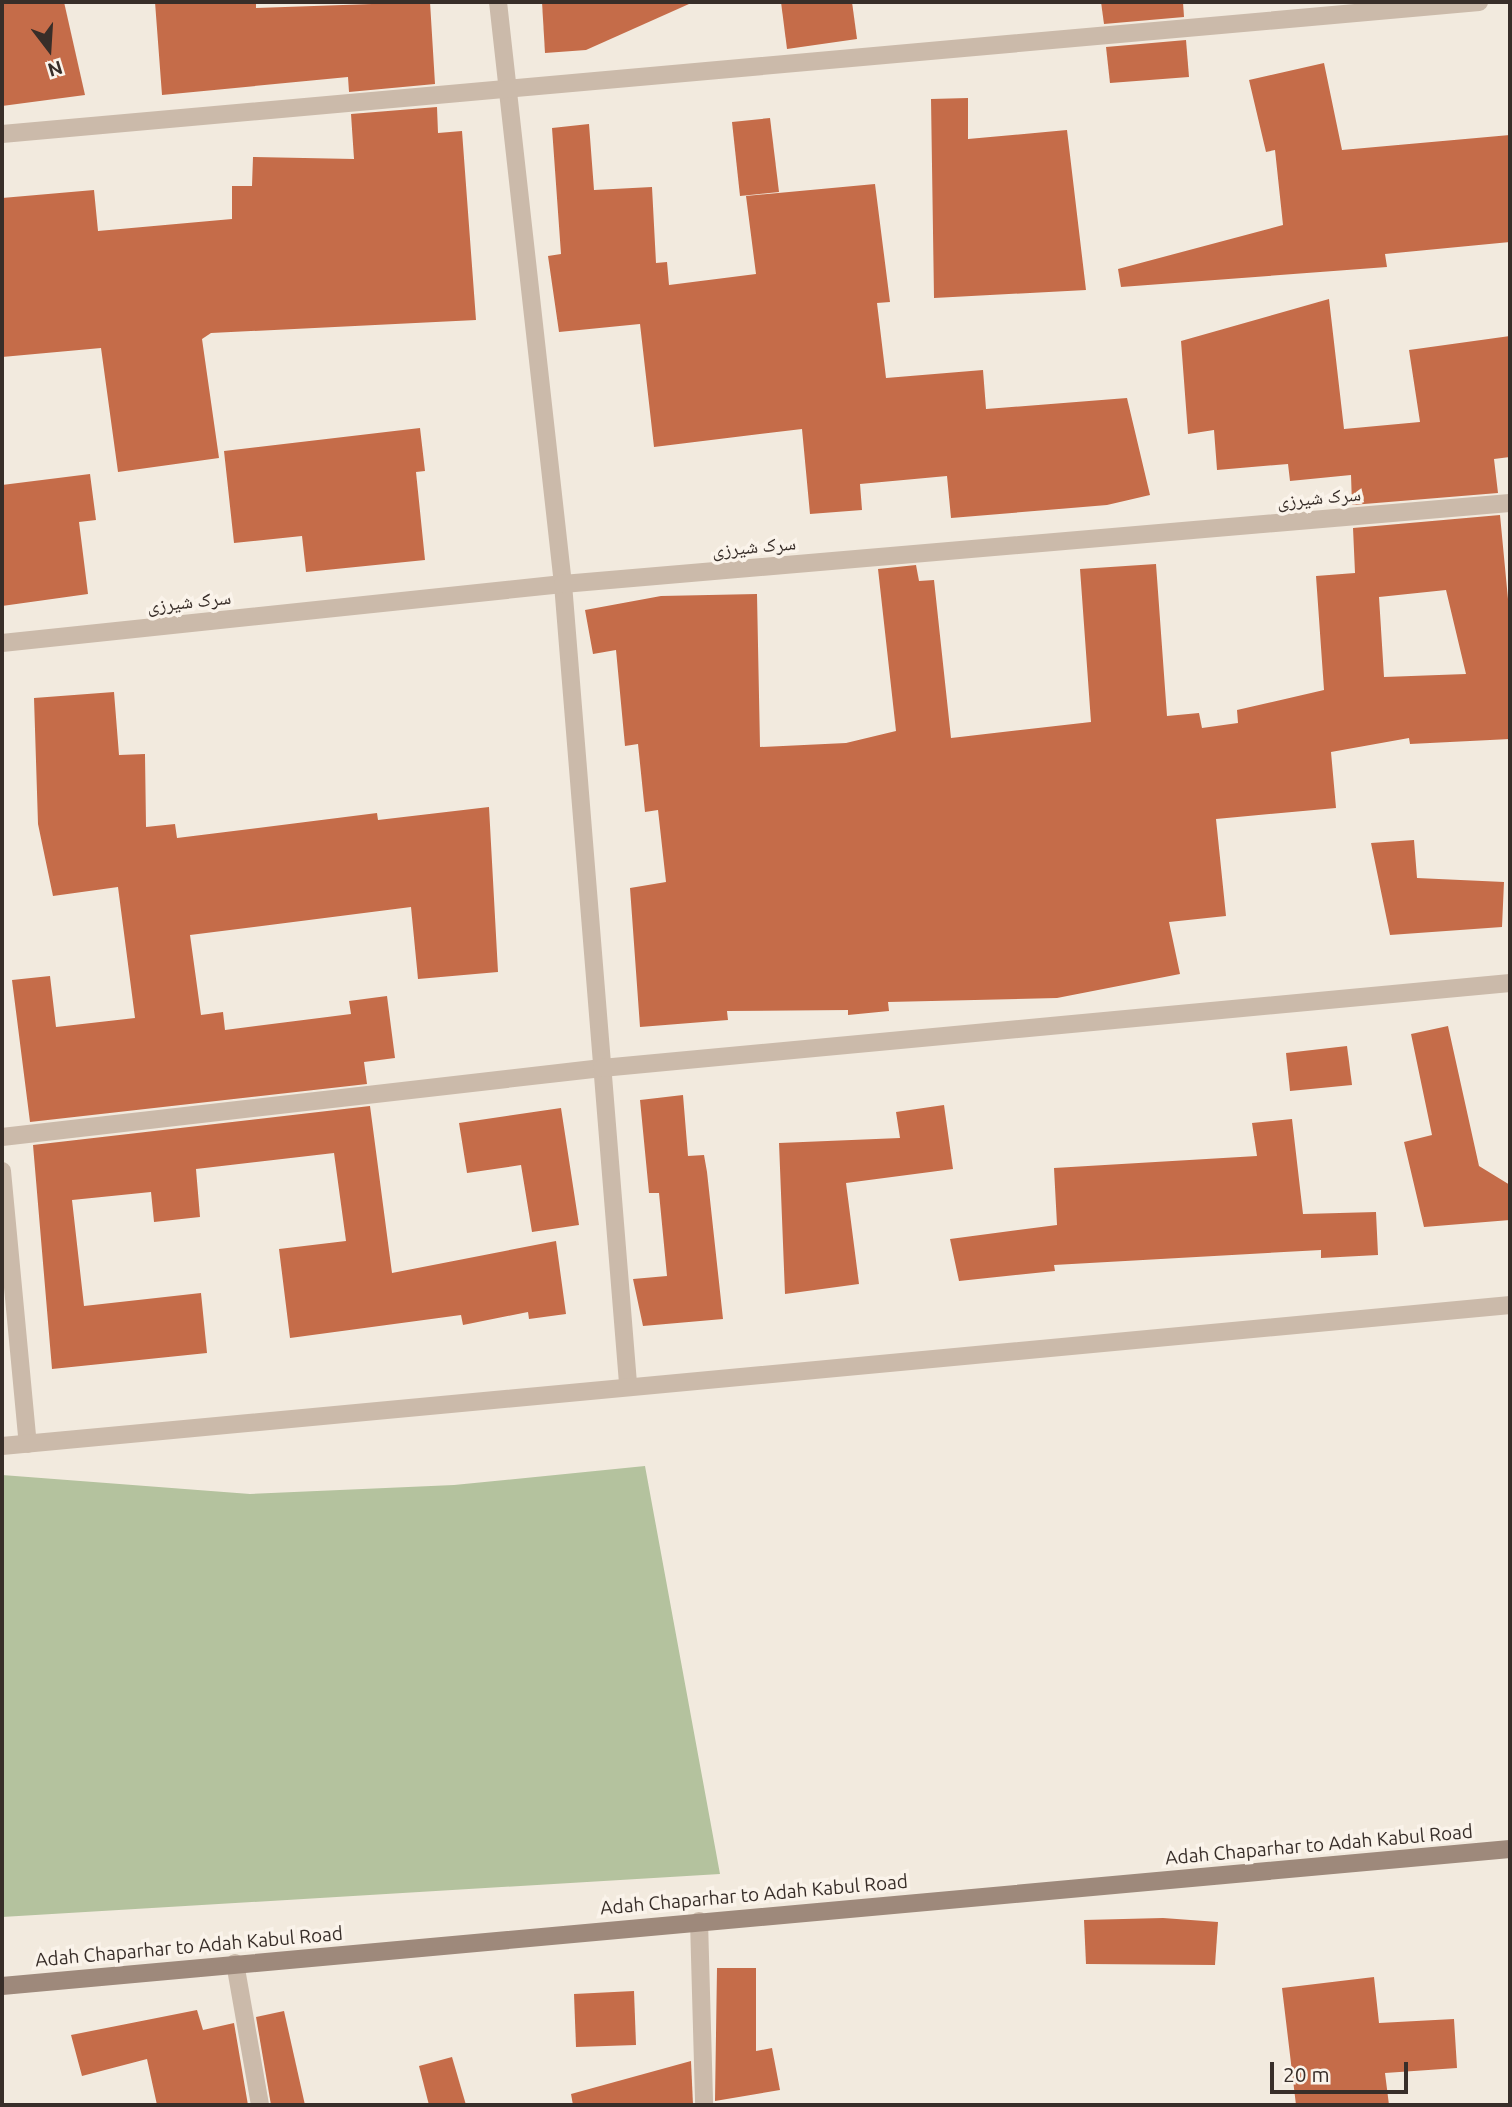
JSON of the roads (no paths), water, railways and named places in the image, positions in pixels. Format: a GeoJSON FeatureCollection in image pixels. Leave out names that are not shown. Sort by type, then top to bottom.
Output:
{"type":"FeatureCollection","features":[{"type":"Feature","properties":{"kind":"main road","name":"Adah Chaparhar to Adah Kabul Road"},"geometry":{"type":"LineString","coordinates":[[2,1986],[1510,1849]]}},
{"type":"Feature","properties":{"kind":"street"},"geometry":{"type":"LineString","coordinates":[[498,2],[563,584],[628,1384]]}},
{"type":"Feature","properties":{"kind":"street"},"geometry":{"type":"LineString","coordinates":[[2,134],[506,86],[1479,2]]}},
{"type":"Feature","properties":{"kind":"street","name":"سرک شیرزی"},"geometry":{"type":"LineString","coordinates":[[2,643],[563,584],[1510,503]]}},
{"type":"Feature","properties":{"kind":"street"},"geometry":{"type":"LineString","coordinates":[[2,1137],[602,1068],[1510,983]]}},
{"type":"Feature","properties":{"kind":"street"},"geometry":{"type":"LineString","coordinates":[[2,1171],[28,1444]]}},
{"type":"Feature","properties":{"kind":"street"},"geometry":{"type":"LineString","coordinates":[[2,1446],[628,1384],[1510,1305]]}},
{"type":"Feature","properties":{"kind":"street"},"geometry":{"type":"LineString","coordinates":[[699,1921],[704,2105]]}},
{"type":"Feature","properties":{"kind":"street"},"geometry":{"type":"LineString","coordinates":[[235,1963],[260,2105]]}}]}
